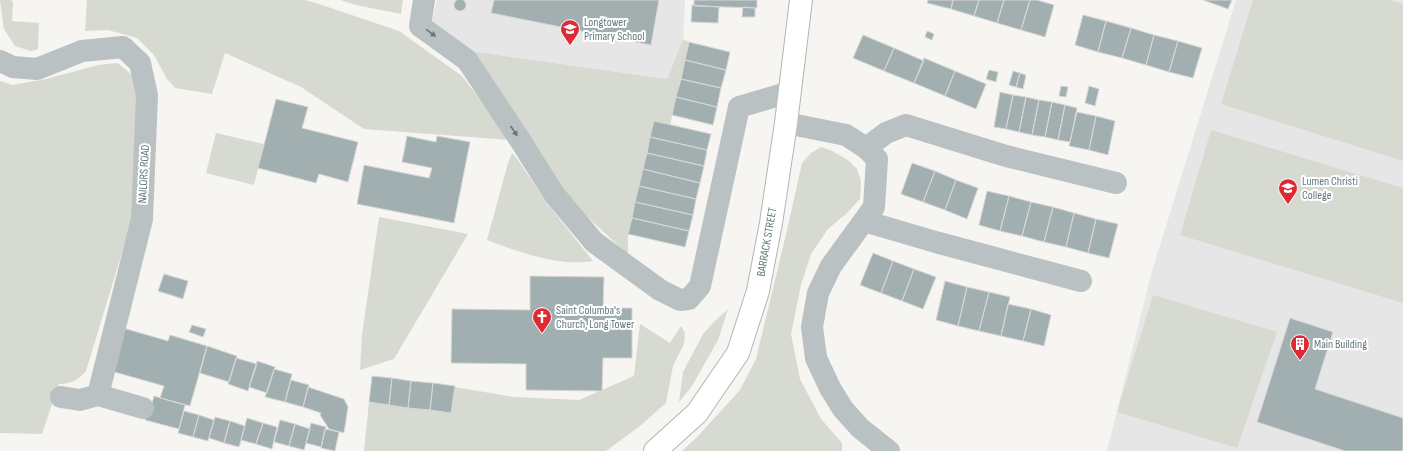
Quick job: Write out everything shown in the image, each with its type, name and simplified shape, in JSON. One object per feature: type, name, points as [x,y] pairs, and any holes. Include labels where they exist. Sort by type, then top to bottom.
[{"type":"main road","name":"BARRACK STREET","points":[[655,451],[697,413],[738,354],[758,291],[771,223],[786,123],[801,0]]},
{"type":"street","points":[[424,0],[420,26],[467,60],[554,194],[594,242],[660,290],[680,300],[689,299],[700,286],[739,107],[790,92]]},
{"type":"street","name":"NAILORS ROAD","points":[[0,61],[13,67],[37,69],[82,51],[123,47],[140,63],[147,95],[142,219],[98,394]]},
{"type":"street","points":[[786,123],[846,135],[866,148],[877,159],[874,207],[831,266],[818,293],[812,327],[816,358],[830,388],[843,409],[860,428],[889,451]]},
{"type":"street","points":[[866,148],[886,133],[906,125],[1006,156],[1116,183]]},
{"type":"street","points":[[864,221],[946,245],[1081,281]]},
{"type":"street","points":[[62,397],[80,400],[98,394],[143,408]]},
{"type":"shaded area","points":[[0,0],[11,0],[13,2],[12,21],[39,23],[38,49],[31,51],[15,46],[4,29]]},
{"type":"shaded area","points":[[87,0],[305,0],[316,3],[399,31],[462,76],[511,140],[364,129],[301,87],[225,53],[212,94],[175,88],[167,79],[154,55],[137,38],[108,30],[85,31]]},
{"type":"shaded area","points":[[340,0],[403,0],[401,14],[356,5]]},
{"type":"shaded area","name":"Longtower Primary School","points":[[437,0],[685,0],[683,39],[667,79],[477,52],[470,55],[432,23]]},
{"type":"shaded area","name":"Lumen Christi College","points":[[1236,0],[1403,0],[1403,451],[1107,451],[1152,271]]},
{"type":"shaded area","points":[[1253,0],[1389,0],[1403,4],[1403,161],[1221,104]]},
{"type":"shaded area","points":[[683,39],[689,42],[670,125],[654,121],[628,234],[628,255],[562,193],[470,56],[477,52],[667,79]]},
{"type":"shaded area","points":[[118,63],[133,76],[137,88],[132,220],[86,371],[74,381],[59,384],[42,434],[0,433],[0,81],[12,85],[46,79],[98,65]]},
{"type":"shaded area","points":[[1211,130],[1403,188],[1403,303],[1180,235]]},
{"type":"shaded area","points":[[216,133],[264,144],[254,185],[206,173]]},
{"type":"shaded area","points":[[821,147],[830,150],[848,160],[857,169],[861,181],[860,199],[847,213],[828,229],[811,254],[801,285],[791,334],[800,379],[821,419],[842,443],[842,451],[682,451],[698,436],[740,390],[756,359],[802,163],[811,153]]},
{"type":"shaded area","points":[[512,153],[546,202],[593,261],[567,262],[553,260],[526,254],[487,240]]},
{"type":"shaded area","points":[[379,217],[468,234],[394,359],[360,370],[362,335]]},
{"type":"shaded area","points":[[1153,295],[1277,332],[1237,448],[1117,412]]},
{"type":"shaded area","points":[[728,309],[718,340],[692,386],[679,402],[683,372],[703,334]]},
{"type":"shaded area","points":[[640,324],[670,343],[681,326],[685,333],[684,344],[673,366],[666,403],[640,426],[606,451],[364,451],[369,402],[451,413],[454,387],[514,397],[579,400],[634,376]]},
{"type":"building","points":[[458,-1],[462,-1],[466,5],[462,11],[458,11],[454,7],[454,3]]},
{"type":"building","points":[[494,0],[659,0],[651,45],[491,13]]},
{"type":"building","points":[[694,0],[757,0],[757,8],[694,6]]},
{"type":"building","points":[[928,0],[953,0],[951,9],[927,3]]},
{"type":"building","points":[[953,0],[979,0],[974,16],[951,9]]},
{"type":"building","points":[[979,0],[1004,0],[997,23],[974,16]]},
{"type":"building","points":[[1004,0],[1030,0],[1021,30],[997,23]]},
{"type":"building","points":[[1030,0],[1037,0],[1054,5],[1045,37],[1021,30]]},
{"type":"building","points":[[1203,0],[1232,0],[1228,9]]},
{"type":"building","points":[[692,5],[719,7],[718,23],[691,22]]},
{"type":"building","points":[[743,7],[755,8],[755,17],[742,17]]},
{"type":"building","points":[[1083,15],[1106,21],[1098,52],[1075,45]]},
{"type":"building","points":[[1106,21],[1131,28],[1122,58],[1098,52]]},
{"type":"building","points":[[1131,28],[1154,35],[1146,65],[1122,58]]},
{"type":"building","points":[[927,31],[934,34],[932,40],[925,37]]},
{"type":"building","points":[[863,35],[894,48],[884,71],[853,58]]},
{"type":"building","points":[[1154,35],[1178,41],[1169,72],[1146,65]]},
{"type":"building","points":[[1178,41],[1202,48],[1193,78],[1169,72]]},
{"type":"building","points":[[689,42],[730,52],[726,70],[685,60]]},
{"type":"building","points":[[894,48],[924,61],[914,83],[884,71]]},
{"type":"building","points":[[924,58],[955,71],[945,96],[914,83]]},
{"type":"building","points":[[685,60],[726,70],[721,88],[681,79]]},
{"type":"building","points":[[989,70],[998,72],[996,82],[986,79]]},
{"type":"building","points":[[955,71],[986,84],[976,109],[945,96]]},
{"type":"building","points":[[1013,71],[1020,73],[1016,87],[1009,85]]},
{"type":"building","points":[[1020,73],[1026,75],[1023,89],[1016,87]]},
{"type":"building","points":[[681,79],[721,88],[717,107],[676,97]]},
{"type":"building","points":[[1061,86],[1068,87],[1066,97],[1059,96]]},
{"type":"building","points":[[1089,86],[1099,89],[1095,106],[1085,103]]},
{"type":"building","points":[[1000,92],[1013,95],[1006,129],[994,127]]},
{"type":"building","points":[[1013,95],[1026,97],[1019,132],[1006,129]]},
{"type":"building","points":[[676,97],[717,107],[713,125],[672,115]]},
{"type":"building","points":[[1026,97],[1039,100],[1032,135],[1019,132]]},
{"type":"building","points":[[276,99],[308,107],[302,128],[358,142],[348,182],[319,174],[316,183],[258,168]]},
{"type":"building","points":[[1039,100],[1052,102],[1045,137],[1032,135]]},
{"type":"building","points":[[1052,102],[1065,105],[1058,140],[1045,137]]},
{"type":"building","points":[[1065,105],[1077,108],[1070,142],[1058,140]]},
{"type":"building","points":[[1077,112],[1096,116],[1089,150],[1069,146]]},
{"type":"building","points":[[1096,116],[1115,121],[1108,155],[1089,150]]},
{"type":"building","points":[[654,121],[711,134],[707,150],[650,137]]},
{"type":"building","points":[[407,136],[436,142],[437,136],[470,142],[454,223],[357,204],[364,165],[429,178],[432,168],[402,162]]},
{"type":"building","points":[[650,137],[707,150],[704,166],[647,153]]},
{"type":"building","points":[[647,153],[704,166],[700,183],[643,169]]},
{"type":"building","points":[[912,163],[935,171],[923,202],[901,194]]},
{"type":"building","points":[[643,169],[700,183],[696,199],[639,186]]},
{"type":"building","points":[[935,171],[956,180],[945,210],[923,202]]},
{"type":"building","points":[[956,180],[978,188],[967,219],[945,210]]},
{"type":"building","points":[[639,186],[696,199],[693,215],[635,202]]},
{"type":"building","points":[[987,191],[1009,196],[1000,231],[979,225]]},
{"type":"building","points":[[1009,196],[1031,202],[1022,236],[1000,231]]},
{"type":"building","points":[[635,202],[693,215],[689,231],[632,218]]},
{"type":"building","points":[[1031,202],[1053,207],[1044,242],[1022,236]]},
{"type":"building","points":[[1053,207],[1074,213],[1066,247],[1044,242]]},
{"type":"building","points":[[1074,213],[1096,219],[1088,253],[1066,247]]},
{"type":"building","points":[[632,218],[689,231],[685,247],[628,234]]},
{"type":"building","points":[[1096,219],[1118,224],[1109,258],[1088,253]]},
{"type":"building","points":[[873,253],[893,261],[881,293],[860,285]]},
{"type":"building","points":[[893,261],[914,269],[902,301],[881,293]]},
{"type":"building","points":[[914,269],[936,277],[923,309],[902,301]]},
{"type":"building","points":[[164,274],[188,281],[183,299],[158,291]]},
{"type":"building","name":"Saint Columba's Church, Long Tower","points":[[530,276],[604,277],[603,308],[632,308],[632,358],[603,358],[602,391],[526,390],[526,364],[451,363],[452,309],[530,310]]},
{"type":"building","points":[[945,281],[967,287],[958,326],[936,320]]},
{"type":"building","points":[[967,287],[989,292],[979,331],[958,326]]},
{"type":"building","points":[[989,292],[1010,297],[1001,336],[979,331]]},
{"type":"building","points":[[1008,304],[1031,309],[1023,341],[1001,336]]},
{"type":"building","points":[[1031,309],[1051,315],[1044,346],[1023,341]]},
{"type":"building","name":"Main Building","points":[[1290,318],[1333,332],[1315,389],[1403,418],[1403,451],[1345,451],[1257,422]]},
{"type":"building","points":[[192,325],[206,329],[203,337],[189,332]]},
{"type":"building","points":[[123,328],[168,341],[170,335],[207,346],[190,406],[160,398],[164,386],[111,371]]},
{"type":"building","points":[[207,346],[237,356],[229,382],[200,373]]},
{"type":"building","points":[[236,358],[257,364],[248,391],[228,384]]},
{"type":"building","points":[[257,361],[275,367],[267,393],[249,387]]},
{"type":"building","points":[[274,369],[292,374],[285,402],[265,397]]},
{"type":"building","points":[[372,376],[392,378],[389,405],[369,402]]},
{"type":"building","points":[[392,378],[411,381],[408,408],[389,405]]},
{"type":"building","points":[[291,380],[309,385],[303,407],[285,402]]},
{"type":"building","points":[[411,381],[433,383],[430,410],[408,408]]},
{"type":"building","points":[[433,383],[455,386],[451,413],[430,410]]},
{"type":"building","points":[[308,387],[344,399],[348,407],[344,433],[329,429],[320,415],[321,413],[303,407]]},
{"type":"building","points":[[154,396],[185,405],[179,429],[145,420],[150,402],[152,403]]},
{"type":"building","points":[[184,411],[199,415],[193,437],[178,433]]},
{"type":"building","points":[[199,415],[214,420],[208,441],[193,437]]},
{"type":"building","points":[[215,417],[230,421],[224,443],[209,438]]},
{"type":"building","points":[[247,418],[263,423],[256,444],[241,440]]},
{"type":"building","points":[[280,420],[295,424],[289,446],[274,442]]},
{"type":"building","points":[[230,421],[245,426],[239,447],[224,443]]},
{"type":"building","points":[[263,423],[277,427],[272,449],[256,444]]},
{"type":"building","points":[[311,423],[326,427],[321,447],[306,443]]},
{"type":"building","points":[[295,424],[310,429],[304,450],[289,446]]},
{"type":"building","points":[[325,429],[339,432],[335,451],[321,448]]},
{"type":"place","name":"Longtower Primary School","points":[[570,46]]},
{"type":"place","name":"Lumen Christi College","points":[[1288,205]]},
{"type":"place","name":"Saint Columba's Church, Long Tower","points":[[542,334]]},
{"type":"place","name":"Main Building","points":[[1300,361]]}]
